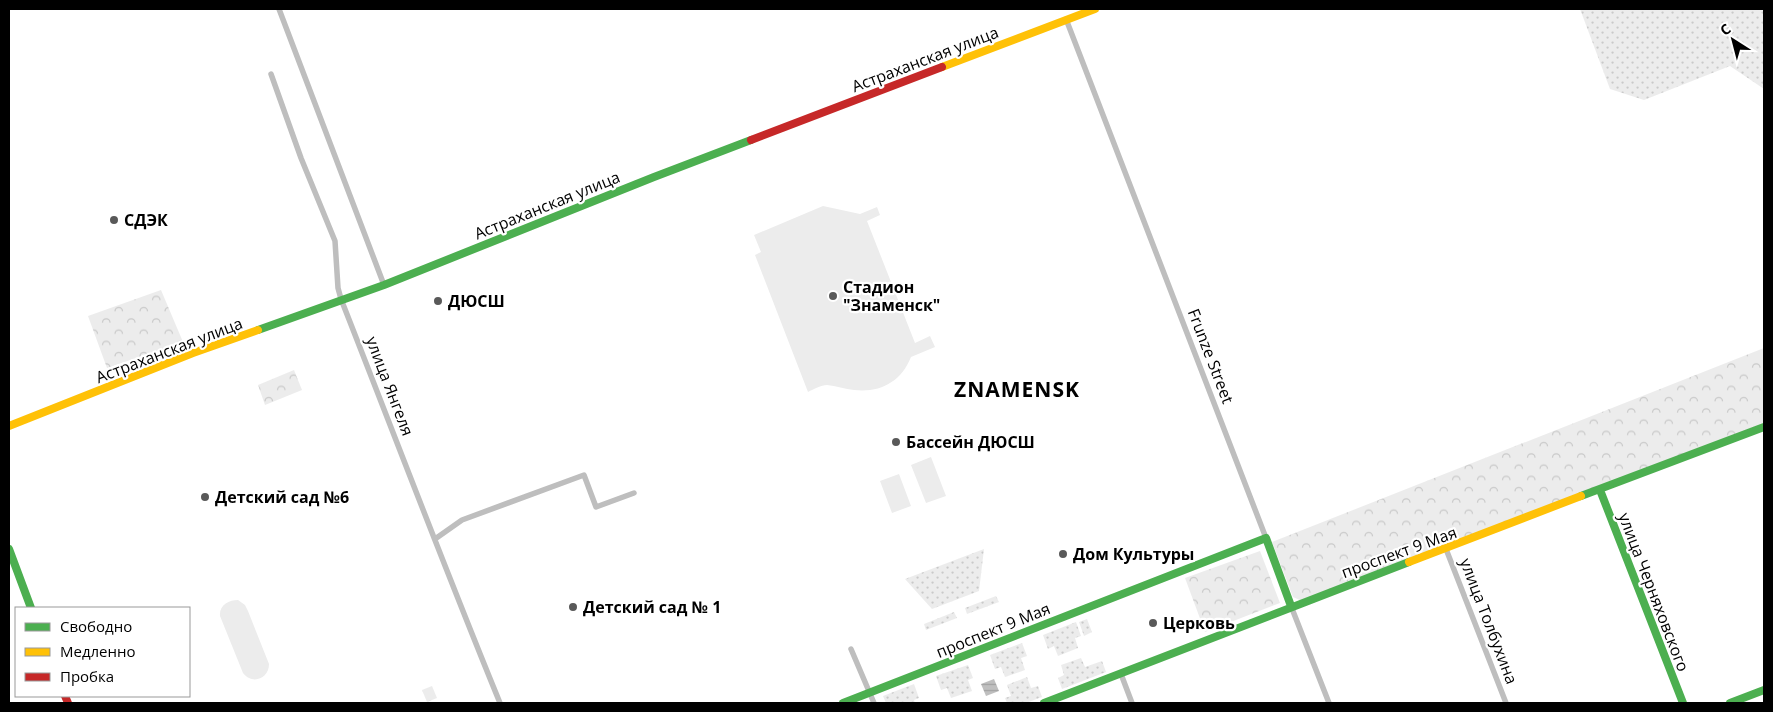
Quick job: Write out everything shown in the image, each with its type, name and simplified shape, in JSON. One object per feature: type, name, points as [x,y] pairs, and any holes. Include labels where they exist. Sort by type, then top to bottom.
[{"type":"street","points":[[279,9],[384,285]]},
{"type":"street","name":"Астраханская улица","points":[[9,426],[108,388],[193,352],[228,342],[341,299],[384,285],[654,178],[1096,9]]},
{"type":"street","name":"Frunze Street","points":[[1066,19],[1329,703]]},
{"type":"street","name":"улица Янгеля","points":[[271,74],[301,158],[335,241],[338,288],[341,299],[448,576],[500,703]]},
{"type":"street","name":"проспект 9 Мая","points":[[1044,703],[1291,606],[1446,549],[1764,427]]},
{"type":"street","points":[[435,539],[462,520],[584,475],[596,506],[634,493]]},
{"type":"street","name":"улица Черняховского","points":[[1600,490],[1683,703]]},
{"type":"street","name":"проспект 9 Мая","points":[[843,703],[1266,538]]},
{"type":"street","points":[[9,549],[31,607]]},
{"type":"street","name":"улица Толбухина","points":[[1446,549],[1506,703]]},
{"type":"street","points":[[851,649],[874,703]]},
{"type":"street","points":[[1121,674],[1132,703]]},
{"type":"street","points":[[1730,703],[1764,690]]},
{"type":"green space","points":[[1580,9],[1764,9],[1764,89],[1730,66],[1644,100],[1610,89]]},
{"type":"green space","name":"Стадион \"Знаменск\"","points":[[823,206],[860,214],[877,207],[880,215],[867,221],[915,343],[930,336],[935,347],[911,357],[902,373],[895,379],[872,390],[851,390],[827,385],[808,392],[755,255],[761,252],[754,235]]},
{"type":"green space","points":[[161,290],[183,342],[107,368],[88,316]]},
{"type":"green space","points":[[1764,348],[1764,424],[1302,601],[1293,597],[1272,542]]},
{"type":"green space","points":[[294,370],[302,390],[265,405],[258,385]]},
{"type":"green space","points":[[931,457],[946,496],[926,503],[911,465]]},
{"type":"green space","points":[[899,474],[911,506],[892,513],[880,481]]},
{"type":"green space","points":[[984,549],[979,591],[932,609],[905,579]]},
{"type":"green space","points":[[1260,551],[1280,603],[1205,632],[1185,578]]},
{"type":"green space","points":[[996,596],[999,602],[967,614],[965,608]]},
{"type":"green space","points":[[238,600],[245,605],[248,611],[269,664],[266,673],[259,679],[251,679],[243,673],[220,616],[221,609],[225,604]]},
{"type":"green space","points":[[954,612],[957,618],[926,630],[924,624]]},
{"type":"green space","points":[[1087,619],[1092,632],[1084,636],[1079,622]]},
{"type":"green space","points":[[1076,622],[1081,636],[1075,638],[1078,648],[1058,656],[1054,646],[1048,649],[1043,635]]},
{"type":"green space","points":[[1022,643],[1027,656],[1021,658],[1025,670],[1005,677],[1001,667],[995,669],[990,655]]},
{"type":"green space","points":[[1081,658],[1085,667],[1102,661],[1106,672],[1062,689],[1058,678],[1064,675],[1061,665]]},
{"type":"green space","points":[[968,665],[973,678],[968,680],[972,691],[951,698],[947,688],[941,690],[936,676]]},
{"type":"green space","points":[[1027,677],[1031,688],[1038,686],[1042,697],[1026,703],[1007,703],[1005,698],[1011,696],[1007,685]]},
{"type":"green space","points":[[914,684],[919,698],[914,700],[915,703],[886,703],[883,696]]},
{"type":"green space","points":[[432,686],[437,698],[427,702],[422,690]]},
{"type":"shaded area","points":[[994,679],[999,691],[986,696],[981,684]]},
{"type":"traffic: fast","points":[[258,330],[384,285],[751,140]]},
{"type":"traffic: fast","points":[[1581,496],[1764,427]]},
{"type":"traffic: fast","points":[[1600,490],[1683,703]]},
{"type":"traffic: fast","points":[[843,703],[1266,538],[1291,606]]},
{"type":"traffic: fast","points":[[9,549],[31,607]]},
{"type":"traffic: fast","points":[[1044,703],[1409,562]]},
{"type":"traffic: fast","points":[[1730,703],[1764,690]]},
{"type":"traffic: slow","points":[[942,67],[1095,9]]},
{"type":"traffic: slow","points":[[9,426],[193,353],[258,330]]},
{"type":"traffic: slow","points":[[1409,562],[1581,496]]},
{"type":"traffic: jam","points":[[751,140],[942,67]]},
{"type":"traffic: jam","points":[[65,697],[68,703]]},
{"type":"place","name":"СДЭК","points":[[114,220]]},
{"type":"place","name":"Стадион \"Знаменск\"","points":[[833,296]]},
{"type":"place","name":"ДЮСШ","points":[[438,301]]},
{"type":"place","name":"Бассейн ДЮСШ","points":[[896,442]]},
{"type":"place","name":"Детский сад №6","points":[[205,497]]},
{"type":"place","name":"Дом Культуры","points":[[1063,554]]},
{"type":"place","name":"Детский сад № 1","points":[[573,607]]},
{"type":"place","name":"Церковь","points":[[1153,623]]},
{"type":"district","name":"ZNAMENSK","points":[[1017,389]]}]
